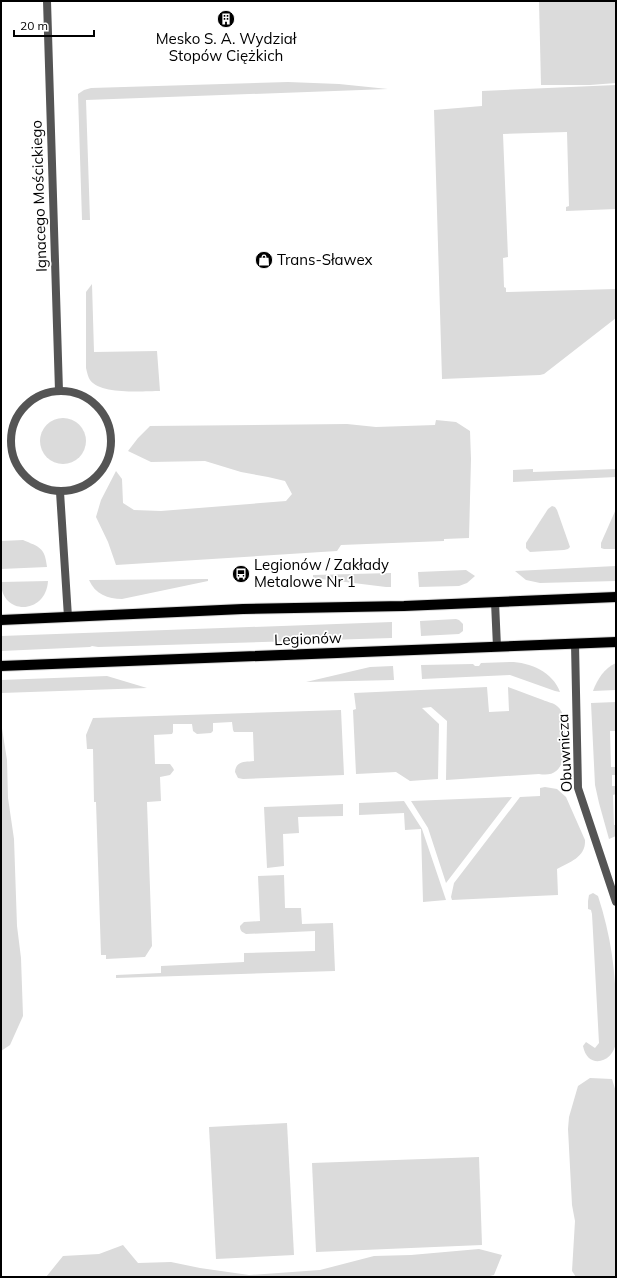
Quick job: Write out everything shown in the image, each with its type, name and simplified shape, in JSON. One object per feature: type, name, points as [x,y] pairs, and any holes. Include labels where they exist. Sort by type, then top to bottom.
[{"type":"main road","name":"Legionów","points":[[1,620],[616,597]]},
{"type":"main road","name":"Legionów","points":[[1,666],[616,642]]},
{"type":"street","name":"Ignacego Mościckiego","points":[[47,1],[59,391]]},
{"type":"street","points":[[59,391],[72,392],[84,396],[95,404],[103,414],[110,428],[112,444],[107,462],[96,478],[79,488],[60,492],[46,490],[32,483],[21,472],[14,460],[10,445],[12,430],[17,416],[26,405],[42,395],[59,391]]},
{"type":"street","points":[[60,492],[68,617]]},
{"type":"street","points":[[495,602],[497,647]]},
{"type":"street","name":"Obuwnicza","points":[[575,644],[578,788],[616,902]]},
{"type":"shaded area","points":[[539,1],[616,1],[616,83],[590,85],[541,85]]},
{"type":"shaded area","points":[[288,82],[339,84],[388,89],[86,100],[90,220],[82,220],[78,94],[91,88]]},
{"type":"shaded area","points":[[616,85],[616,209],[566,211],[566,207],[569,206],[567,132],[503,134],[508,257],[503,258],[504,287],[506,288],[506,292],[616,289],[616,318],[544,374],[442,379],[434,110],[482,106],[482,91]]},
{"type":"shaded area","points":[[92,284],[94,352],[157,351],[160,391],[112,390],[95,385],[90,380],[86,368],[86,292]]},
{"type":"shaded area","points":[[58,418],[68,418],[76,422],[82,428],[86,436],[86,446],[82,454],[76,460],[68,464],[58,464],[50,460],[44,454],[40,446],[40,436],[44,428],[50,422]]},
{"type":"shaded area","points":[[436,420],[456,422],[470,431],[471,459],[469,538],[444,539],[444,541],[341,545],[337,551],[116,565],[108,542],[96,517],[101,500],[116,471],[122,479],[123,503],[134,510],[161,511],[286,501],[292,494],[285,481],[241,472],[205,461],[151,462],[128,451],[150,426],[347,424],[376,427],[435,425]]},
{"type":"shaded area","points":[[533,469],[533,472],[616,469],[616,477],[513,482],[513,470]]},
{"type":"shaded area","points":[[552,506],[557,510],[570,547],[564,550],[530,552],[526,548],[526,543],[548,509]]},
{"type":"shaded area","points":[[616,509],[616,549],[601,548],[601,543]]},
{"type":"shaded area","points":[[23,540],[37,546],[43,552],[47,567],[1,569],[1,541]]},
{"type":"shaded area","points":[[616,566],[616,581],[540,583],[526,580],[515,571]]},
{"type":"shaded area","points":[[466,570],[475,576],[467,583],[459,586],[419,587],[418,572]]},
{"type":"shaded area","points":[[391,573],[391,587],[313,578],[313,575]]},
{"type":"shaded area","points":[[208,579],[208,581],[122,599],[102,595],[95,589],[89,580]]},
{"type":"shaded area","points":[[48,581],[45,592],[40,600],[32,605],[24,607],[15,606],[8,601],[3,593],[1,582]]},
{"type":"shaded area","points":[[456,619],[463,624],[463,631],[459,634],[421,636],[420,621]]},
{"type":"shaded area","points":[[392,622],[392,638],[92,646],[1,651],[1,636]]},
{"type":"shaded area","points":[[518,662],[533,666],[540,670],[552,679],[560,692],[510,675],[422,679],[421,665],[473,664],[475,666],[479,666],[481,663]]},
{"type":"shaded area","points":[[616,663],[616,690],[593,691],[602,675],[608,668]]},
{"type":"shaded area","points":[[393,666],[394,680],[306,682],[370,667]]},
{"type":"shaded area","points":[[107,676],[147,688],[1,693],[1,680]]},
{"type":"shaded area","points":[[487,687],[489,712],[509,711],[508,687],[552,703],[560,709],[564,722],[565,747],[562,762],[559,768],[548,774],[446,780],[447,721],[431,707],[422,708],[439,724],[438,779],[410,781],[396,772],[356,774],[353,710],[356,709],[354,693]]},
{"type":"shaded area","points":[[616,702],[616,731],[610,731],[611,767],[615,767],[616,775],[612,775],[612,786],[616,786],[616,794],[613,795],[616,836],[609,839],[595,785],[591,703]]},
{"type":"shaded area","points":[[341,710],[344,775],[238,778],[235,772],[237,766],[241,763],[254,761],[253,732],[234,732],[232,722],[213,723],[213,731],[211,733],[197,734],[193,731],[192,724],[173,724],[172,734],[154,735],[155,764],[170,764],[174,770],[170,775],[160,777],[161,801],[147,802],[152,946],[145,957],[106,959],[106,955],[101,955],[93,749],[87,749],[86,735],[93,718]]},
{"type":"shaded area","points":[[1,722],[7,760],[8,798],[14,839],[17,926],[21,958],[23,1016],[10,1045],[1,1051]]},
{"type":"shaded area","points":[[545,787],[557,789],[566,797],[585,840],[585,846],[580,855],[557,869],[558,895],[452,900],[451,897],[454,883],[520,797],[540,796],[540,788]]},
{"type":"shaded area","points":[[512,797],[446,883],[428,828],[411,801]]},
{"type":"shaded area","points":[[404,801],[422,829],[446,900],[423,902],[421,829],[405,830],[404,813],[359,815],[359,803]]},
{"type":"shaded area","points":[[343,804],[343,816],[298,817],[299,833],[283,834],[284,866],[267,868],[264,807]]},
{"type":"shaded area","points":[[284,875],[285,908],[301,908],[302,924],[333,923],[335,971],[116,978],[116,975],[161,973],[161,966],[244,962],[244,953],[315,951],[315,931],[246,934],[240,929],[240,926],[244,922],[260,921],[258,876]]},
{"type":"shaded area","points":[[593,893],[598,896],[603,911],[612,954],[616,999],[616,1042],[611,1055],[601,1061],[590,1059],[583,1046],[586,1042],[595,1048],[599,1043],[592,914],[591,910],[588,909],[589,895]]},
{"type":"shaded area","points":[[590,1078],[612,1079],[616,1092],[616,1277],[576,1277],[572,1271],[575,1221],[572,1205],[568,1129],[569,1117],[578,1086]]},
{"type":"shaded area","points":[[287,1123],[294,1255],[216,1259],[209,1127]]},
{"type":"shaded area","points":[[479,1157],[482,1245],[316,1252],[312,1163]]},
{"type":"shaded area","points":[[123,1245],[138,1263],[171,1262],[249,1275],[320,1270],[374,1256],[411,1255],[479,1249],[502,1255],[494,1275],[486,1277],[46,1277],[63,1256],[99,1254]]},
{"type":"place","name":"Mesko S. A. Wydział Stopów Ciężkich","points":[[226,19]]},
{"type":"place","name":"Trans-Sławex","points":[[264,260]]},
{"type":"place","name":"Legionów / Zakłady Metalowe Nr 1","points":[[241,574]]}]
